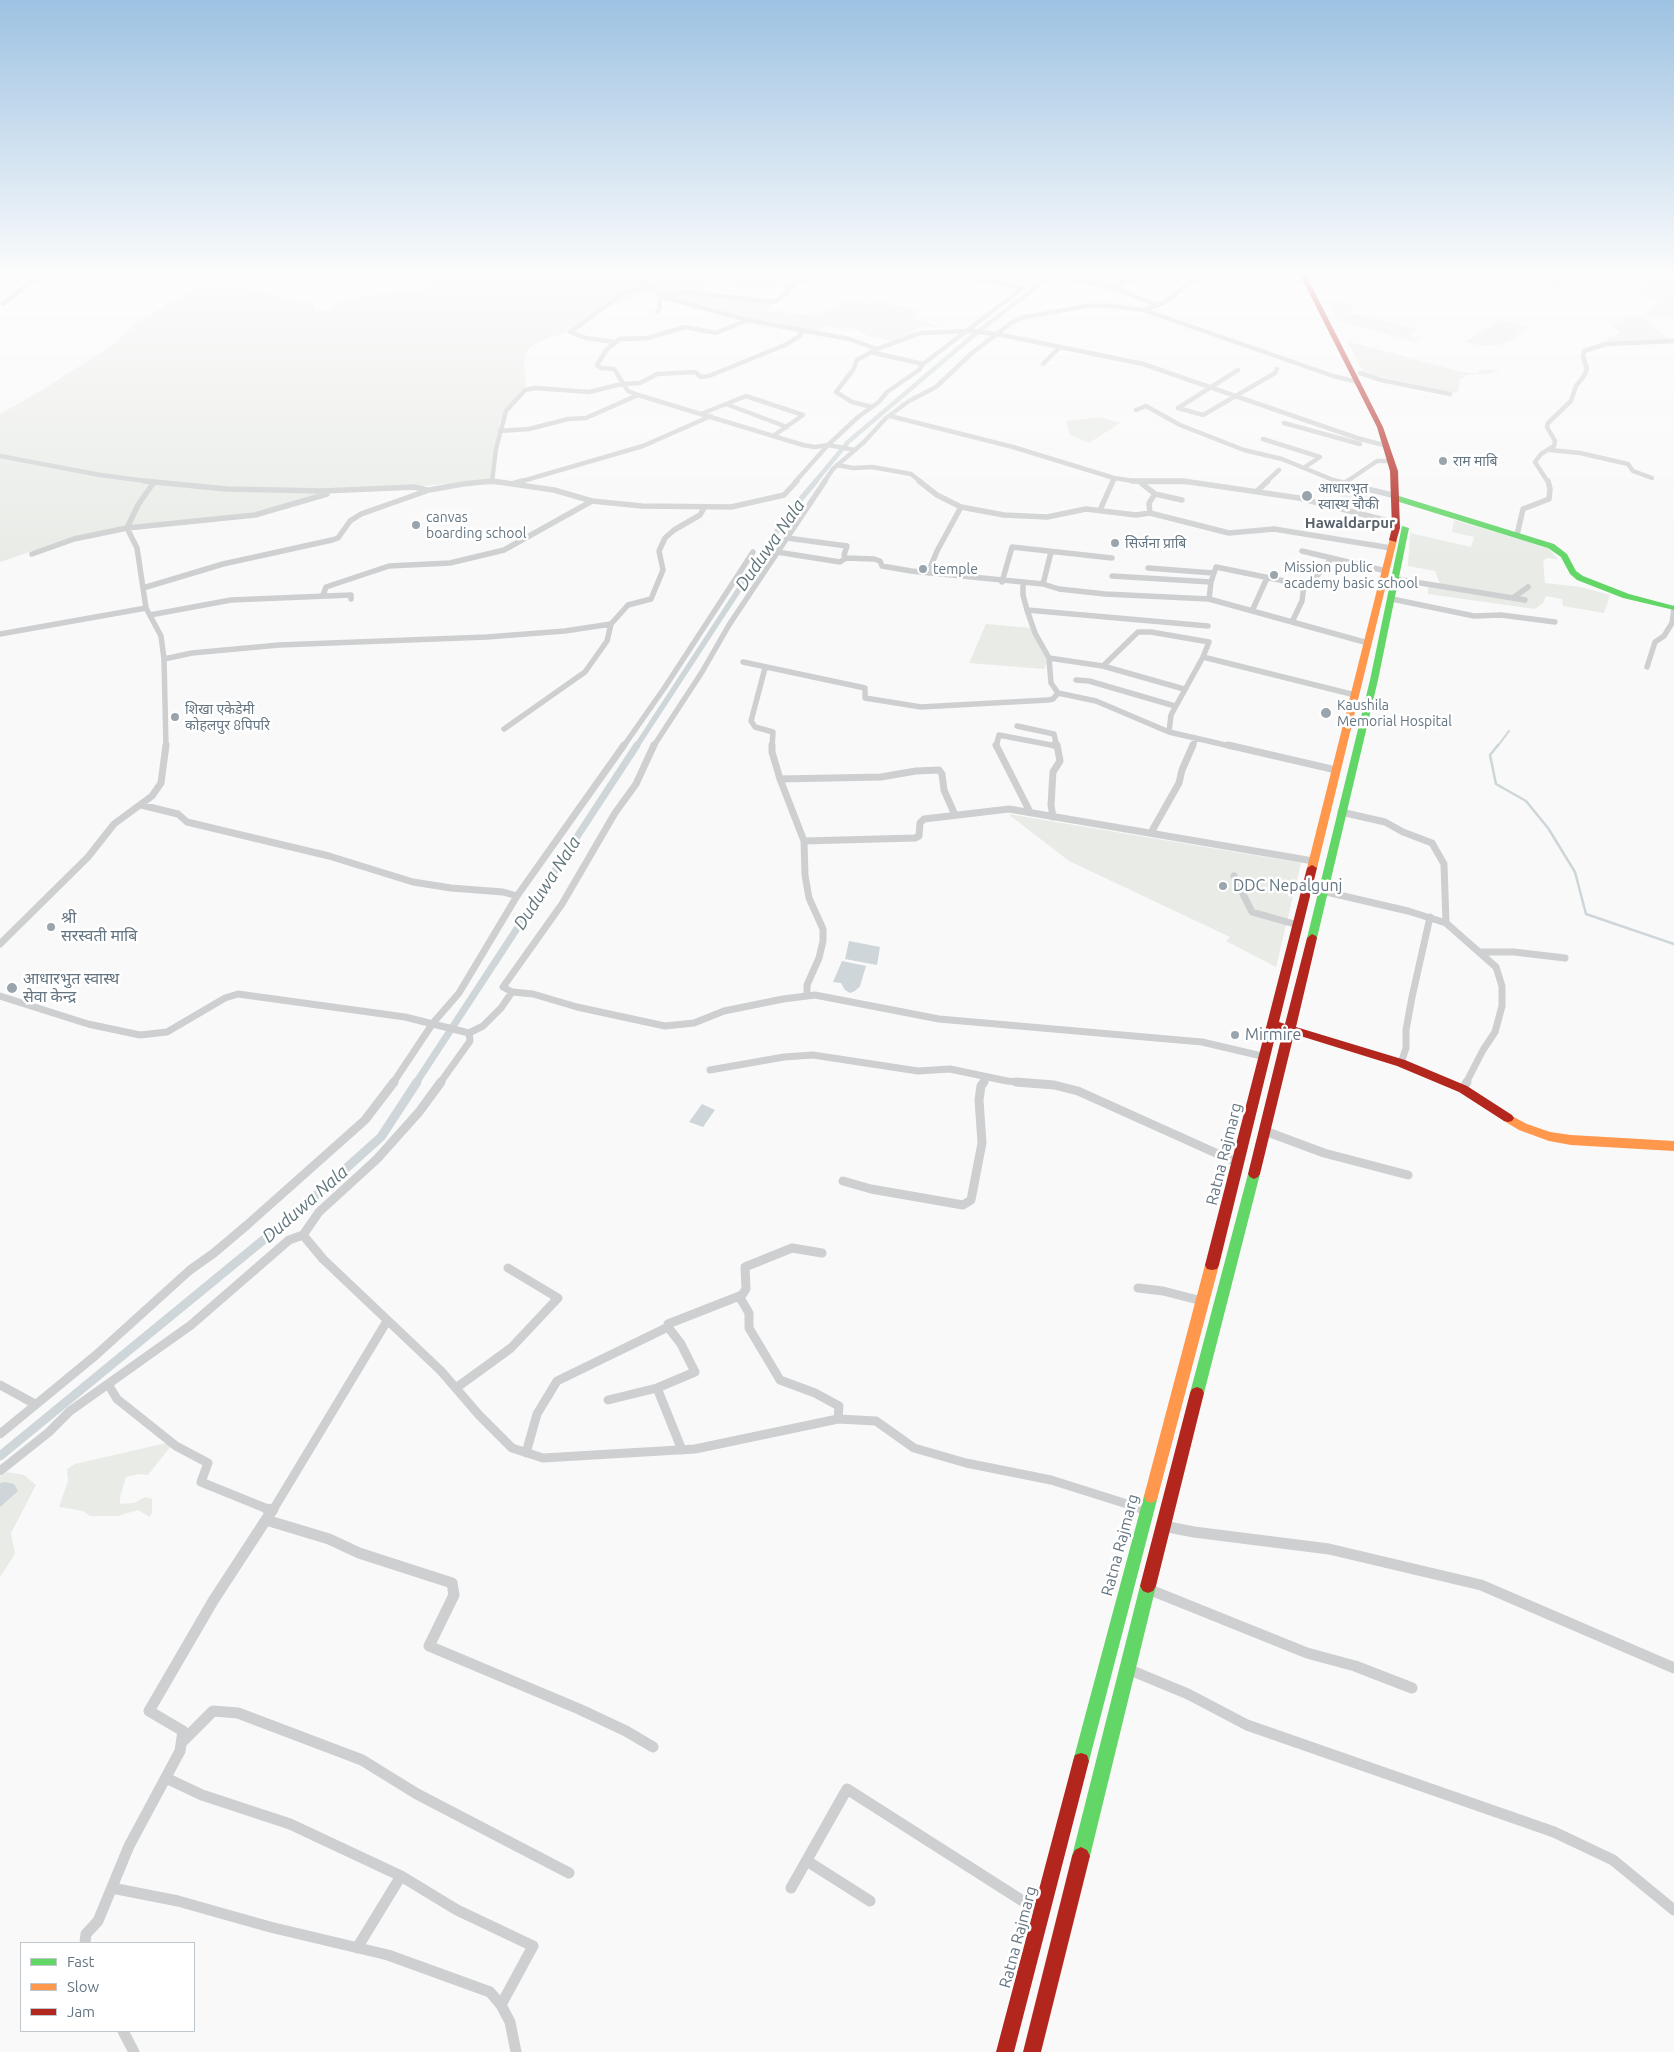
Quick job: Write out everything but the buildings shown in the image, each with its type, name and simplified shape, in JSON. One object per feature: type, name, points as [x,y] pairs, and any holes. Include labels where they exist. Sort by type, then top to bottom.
[{"type":"main road","name":"Ratna Rajmarg","points":[[1005,2052],[1238,1163],[1391,548],[1399,499],[1404,483],[1397,449],[1389,429],[1354,369]]},
{"type":"main road","name":"Ratna Rajmarg","points":[[1032,2052],[1265,1130],[1280,1061],[1290,1030],[1374,680],[1396,579],[1405,527],[1389,453],[1355,369]]},
{"type":"main road","points":[[1399,499],[1551,546],[1564,556],[1573,572],[1580,578],[1626,596],[1674,608]]},
{"type":"main road","points":[[1273,1024],[1401,1063],[1463,1090],[1523,1127],[1549,1136],[1571,1140],[1674,1146]]},
{"type":"street","points":[[611,369],[614,369],[628,391],[638,395],[815,447],[828,445],[855,450]]},
{"type":"street","points":[[492,481],[500,431],[506,411],[528,388],[588,392],[622,384],[640,383],[657,374],[695,372],[701,377],[718,374],[728,369]]},
{"type":"street","points":[[853,369],[836,392],[852,402],[872,408]]},
{"type":"street","points":[[143,588],[223,564],[332,540],[338,538],[350,521],[361,514],[429,490],[463,484],[492,481],[554,490],[592,501],[642,506],[731,507],[784,495],[828,445],[858,417],[872,408],[887,392],[920,369]]},
{"type":"street","points":[[955,369],[936,387],[909,402],[890,416],[837,465],[740,607],[702,672],[650,752],[636,784],[615,814],[562,904],[503,987],[512,992],[533,994],[586,1009],[666,1026],[694,1023],[724,1011],[815,995],[952,1021],[1013,1024],[1202,1042],[1280,1061]]},
{"type":"street","points":[[1156,369],[1357,438],[1389,453]]},
{"type":"street","points":[[1173,409],[1203,415],[1275,373],[1277,369]]},
{"type":"street","points":[[1311,369],[1332,376],[1381,380],[1450,394]]},
{"type":"street","points":[[1517,536],[1523,509],[1549,499],[1550,489],[1547,478],[1535,462],[1541,454],[1554,446],[1555,440],[1547,427],[1548,423],[1571,401],[1576,386],[1587,369]]},
{"type":"street","points":[[1161,415],[1211,388],[1238,370]]},
{"type":"street","points":[[500,431],[530,429],[568,419],[586,418],[638,395]]},
{"type":"street","points":[[701,414],[746,396],[803,415],[773,436]]},
{"type":"street","points":[[726,404],[787,427]]},
{"type":"street","points":[[1136,410],[1146,406],[1180,425],[1244,450],[1282,459],[1343,484],[1399,499]]},
{"type":"street","points":[[513,484],[644,446],[711,416]]},
{"type":"street","points":[[890,416],[1013,447],[1114,478],[1140,482],[1183,481],[1257,491],[1299,498],[1396,523]]},
{"type":"street","points":[[1284,423],[1389,453]]},
{"type":"street","points":[[1263,439],[1320,457],[1305,468]]},
{"type":"street","points":[[1550,450],[1580,453],[1628,464],[1633,471],[1652,478]]},
{"type":"street","points":[[1343,484],[1389,453]]},
{"type":"street","points":[[0,456],[100,475],[227,489],[336,491],[414,487],[429,490]]},
{"type":"street","points":[[837,465],[853,468],[872,467],[911,474],[937,496],[961,507],[1004,515],[1047,517],[1074,510],[1100,510],[1136,515],[1150,512],[1230,533],[1274,529],[1391,548]]},
{"type":"street","points":[[1257,491],[1279,470]]},
{"type":"street","points":[[1100,510],[1114,478]]},
{"type":"street","points":[[127,528],[135,510],[154,482]]},
{"type":"street","points":[[1140,482],[1155,494],[1182,500]]},
{"type":"street","points":[[32,554],[74,539],[127,528],[255,515],[336,491]]},
{"type":"street","points":[[1150,512],[1149,503],[1155,494]]},
{"type":"street","points":[[323,595],[326,587],[389,566],[450,563],[504,550],[592,501]]},
{"type":"street","points":[[928,573],[937,551],[961,507]]},
{"type":"street","points":[[504,729],[585,672],[607,641],[611,624],[628,605],[650,599],[663,570],[659,551],[662,543],[674,530],[700,516],[704,508]]},
{"type":"street","points":[[0,944],[88,857],[114,824],[152,796],[162,783],[166,745],[164,659],[161,636],[146,608],[137,548],[127,528]]},
{"type":"street","points":[[787,538],[847,546],[844,556],[846,558]]},
{"type":"street","points":[[1002,582],[1012,547],[1112,558]]},
{"type":"street","points":[[0,1434],[96,1355],[190,1270],[247,1226],[365,1120],[458,993],[517,896],[665,687],[753,552]]},
{"type":"street","points":[[777,552],[840,562],[846,558],[874,559],[880,561],[882,566],[1002,582],[1043,584],[1058,589],[1106,594],[1209,599],[1368,643]]},
{"type":"street","points":[[1043,584],[1051,552]]},
{"type":"street","points":[[1302,552],[1386,570]]},
{"type":"street","points":[[1209,599],[1210,582],[1216,568],[1304,585],[1316,577],[1332,558]]},
{"type":"street","points":[[1148,568],[1213,573]]},
{"type":"street","points":[[1112,576],[1210,582]]},
{"type":"street","points":[[1252,611],[1267,578]]},
{"type":"street","points":[[1396,579],[1525,600]]},
{"type":"street","points":[[1023,584],[1023,595],[1027,610],[1035,633],[1049,658],[1051,683],[1058,693],[1096,701],[1169,732],[1336,770]]},
{"type":"street","points":[[1292,622],[1302,601],[1304,585]]},
{"type":"street","points":[[1513,598],[1528,587]]},
{"type":"street","points":[[150,615],[231,600],[351,594],[351,599]]},
{"type":"street","points":[[1392,599],[1474,616],[1501,615],[1555,622]]},
{"type":"street","points":[[0,634],[146,608]]},
{"type":"street","points":[[1648,667],[1655,642],[1664,636],[1672,623],[1674,608]]},
{"type":"street","points":[[1027,610],[1208,626]]},
{"type":"street","points":[[164,659],[192,653],[279,645],[487,637],[571,630],[611,624]]},
{"type":"street","points":[[1103,666],[1138,632],[1151,632],[1209,642],[1203,657],[1175,706],[1171,715],[1169,732]]},
{"type":"street","points":[[1203,657],[1355,695]]},
{"type":"street","points":[[1049,658],[1103,666],[1184,689]]},
{"type":"street","points":[[743,662],[865,688],[865,698],[921,708],[1048,700],[1053,699],[1058,693]]},
{"type":"street","points":[[765,668],[751,721],[755,727],[773,732],[772,752],[780,779],[804,841],[805,875],[809,898],[823,929],[819,958],[807,985],[807,996]]},
{"type":"street","points":[[1076,680],[1089,681],[1175,706]]},
{"type":"street","points":[[1017,726],[1054,734],[1060,761],[1053,772],[1051,805],[1053,817]]},
{"type":"street","points":[[1030,812],[996,746],[999,735],[1056,746]]},
{"type":"street","points":[[1155,834],[1153,829],[1179,783],[1182,770],[1196,738]]},
{"type":"street","points":[[780,779],[881,777],[916,771],[939,770],[942,774],[944,790],[956,815]]},
{"type":"street","points":[[141,805],[161,812],[178,814],[188,822],[329,856],[413,882],[451,888],[503,892],[517,896]]},
{"type":"street","points":[[804,841],[915,838],[919,836],[920,823],[924,819],[1009,809],[1313,861]]},
{"type":"street","points":[[1341,812],[1385,822],[1408,835],[1432,843],[1444,864],[1446,923]]},
{"type":"street","points":[[1234,876],[1252,912],[1298,925]]},
{"type":"street","points":[[1322,891],[1430,917],[1446,923],[1496,967],[1502,986],[1502,1006],[1495,1032],[1483,1050],[1463,1090]]},
{"type":"street","points":[[1401,1063],[1406,1048],[1406,1030],[1412,997],[1430,917]]},
{"type":"street","points":[[1480,952],[1514,952],[1565,958]]},
{"type":"street","points":[[0,996],[88,1024],[140,1035],[167,1032],[225,998],[238,994],[405,1017],[469,1033],[483,1026],[501,1008],[512,992]]},
{"type":"street","points":[[0,1471],[49,1432],[70,1412],[191,1326],[289,1240],[303,1235],[319,1212],[377,1160],[419,1112],[470,1042],[469,1033]]},
{"type":"street","points":[[710,1070],[784,1057],[814,1055],[918,1071],[950,1069],[1007,1081],[1054,1085],[1078,1092],[1238,1163]]},
{"type":"street","points":[[842,1181],[871,1189],[963,1205],[971,1200],[982,1143],[980,1086],[987,1077]]},
{"type":"street","points":[[1265,1130],[1324,1153],[1408,1175]]},
{"type":"street","points":[[303,1235],[322,1258],[441,1371],[512,1448],[526,1453],[543,1458],[695,1449],[838,1419],[876,1421],[914,1448],[966,1463],[1051,1480],[1146,1510]]},
{"type":"street","points":[[526,1453],[537,1414],[557,1381],[668,1327],[668,1324],[739,1296],[746,1289],[745,1268],[792,1248],[822,1253]]},
{"type":"street","points":[[456,1388],[511,1348],[558,1298],[508,1268]]},
{"type":"street","points":[[1138,1288],[1202,1301]]},
{"type":"street","points":[[739,1296],[749,1313],[749,1328],[780,1380],[815,1393],[839,1406],[838,1419]]},
{"type":"street","points":[[85,1942],[86,1934],[98,1921],[129,1846],[180,1751],[184,1731],[149,1711],[213,1601],[269,1516],[387,1321]]},
{"type":"street","points":[[608,1400],[657,1388],[695,1372],[681,1344],[668,1327]]},
{"type":"street","points":[[108,1384],[117,1399],[176,1446],[208,1463],[201,1482],[269,1516],[329,1538],[358,1553],[452,1583],[454,1595],[430,1646],[579,1709],[626,1731],[653,1747]]},
{"type":"street","points":[[0,1385],[35,1404]]},
{"type":"street","points":[[657,1388],[682,1450]]},
{"type":"street","points":[[1164,1526],[1194,1532],[1328,1549],[1398,1564],[1481,1586],[1674,1668]]},
{"type":"street","points":[[1148,1589],[1307,1653],[1355,1666],[1412,1688]]},
{"type":"street","points":[[1128,1669],[1188,1694],[1247,1725],[1554,1832],[1613,1860],[1674,1910]]},
{"type":"street","points":[[182,1742],[213,1711],[238,1713],[362,1760],[417,1794],[569,1874]]},
{"type":"street","points":[[166,1778],[202,1795],[290,1824],[401,1876],[457,1910],[533,1946],[501,2005]]},
{"type":"street","points":[[791,1888],[847,1789],[1042,1913]]},
{"type":"street","points":[[807,1861],[870,1901]]},
{"type":"street","points":[[357,1948],[401,1876]]},
{"type":"street","points":[[112,1888],[178,1901],[270,1927],[388,1955],[490,1992],[501,2005],[510,2022],[516,2052]]},
{"type":"street","points":[[124,2032],[134,2052]]},
{"type":"shaded area","points":[[75,369],[525,369],[526,385],[505,410],[500,422],[493,457],[492,476],[489,479],[425,486],[331,492],[252,515],[160,523],[56,543],[0,562],[0,414]]},
{"type":"shaded area","points":[[1362,369],[1451,369],[1477,373],[1482,369],[1500,370],[1489,374],[1467,375],[1460,380],[1458,393],[1364,373]]},
{"type":"shaded area","points":[[1101,417],[1120,423],[1089,443],[1070,435],[1066,421]]},
{"type":"shaded area","points":[[1347,488],[1364,491],[1362,495],[1370,497],[1369,504],[1338,496]]},
{"type":"shaded area","points":[[1454,520],[1547,547],[1558,559],[1547,558],[1543,561],[1545,583],[1580,587],[1610,595],[1604,613],[1563,606],[1562,599],[1546,596],[1543,603],[1535,609],[1428,594],[1428,587],[1527,602],[1529,599],[1440,584],[1435,571],[1408,566],[1410,533],[1471,547],[1474,537],[1452,532]]},
{"type":"shaded area","points":[[986,624],[1030,628],[1048,661],[1044,669],[969,663]]},
{"type":"shaded area","points":[[1008,814],[1301,863],[1276,967],[1226,941],[1230,937],[1069,861]]},
{"type":"shaded area","points":[[849,941],[880,947],[877,965],[845,959]]},
{"type":"shaded area","points":[[842,961],[866,966],[860,986],[850,993],[845,990],[841,983],[833,982]]},
{"type":"shaded area","points":[[702,1104],[715,1110],[703,1127],[689,1122]]},
{"type":"shaded area","points":[[175,1441],[148,1475],[138,1474],[126,1477],[120,1497],[120,1504],[134,1503],[145,1497],[152,1499],[150,1517],[138,1510],[117,1516],[90,1516],[83,1511],[59,1507],[68,1481],[67,1469],[75,1464]]},
{"type":"shaded area","points":[[7,1472],[24,1475],[36,1485],[11,1533],[15,1554],[0,1577],[0,1477]]},
{"type":"shaded area","points":[[0,1483],[14,1484],[18,1491],[0,1507]]},
{"type":"waterway","name":"Duduwa Nala","points":[[815,482],[848,442],[934,369]]},
{"type":"waterway","name":"Duduwa Nala","points":[[636,747],[789,513],[816,481]]},
{"type":"waterway","points":[[1497,747],[1509,731]]},
{"type":"waterway","name":"Duduwa Nala","points":[[416,1083],[637,745]]},
{"type":"waterway","points":[[1498,745],[1490,755],[1496,784],[1526,801],[1548,828],[1575,872],[1586,914],[1674,944]]},
{"type":"waterway","name":"Duduwa Nala","points":[[0,1456],[295,1214],[381,1137],[417,1082]]},
{"type":"traffic: fast","points":[[1396,498],[1551,546],[1564,556],[1573,572],[1580,578],[1626,596],[1674,608]]},
{"type":"traffic: fast","points":[[1312,938],[1374,680],[1405,528]]},
{"type":"traffic: fast","points":[[1197,1393],[1254,1174]]},
{"type":"traffic: fast","points":[[1081,1761],[1151,1496]]},
{"type":"traffic: fast","points":[[1081,1856],[1148,1586]]},
{"type":"traffic: slow","points":[[1312,868],[1393,540]]},
{"type":"traffic: slow","points":[[1508,1118],[1523,1127],[1549,1136],[1571,1140],[1674,1146]]},
{"type":"traffic: slow","points":[[1151,1496],[1212,1265]]},
{"type":"traffic: jam","points":[[1351,369],[1380,427],[1394,471],[1396,528],[1393,540]]},
{"type":"traffic: jam","points":[[1212,1265],[1312,868]]},
{"type":"traffic: jam","points":[[1254,1174],[1312,938]]},
{"type":"traffic: jam","points":[[1273,1024],[1401,1063],[1463,1089],[1508,1118]]},
{"type":"traffic: jam","points":[[1148,1586],[1197,1393]]},
{"type":"traffic: jam","points":[[1005,2052],[1081,1761]]},
{"type":"traffic: jam","points":[[1032,2052],[1081,1856]]},
{"type":"place","name":"राम माबि","points":[[1443,461]]},
{"type":"place","name":"आधारभुत स्वास्थ चौकी","points":[[1307,496]]},
{"type":"place","name":"canvas boarding school","points":[[416,525]]},
{"type":"place","name":"सिर्जना प्राबि","points":[[1115,543]]},
{"type":"place","name":"temple","points":[[923,569]]},
{"type":"place","name":"Mission public academy basic school","points":[[1274,575]]},
{"type":"place","name":"Kaushila Memorial Hospital","points":[[1326,713]]},
{"type":"place","name":"शिखा एकेडेमी कोहलपुर 8पिपरि","points":[[175,717]]},
{"type":"place","name":"DDC Nepalgunj","points":[[1223,886]]},
{"type":"place","name":"श्री सरस्वती माबि","points":[[51,927]]},
{"type":"place","name":"आधारभुत स्वास्थ सेवा केन्द्र","points":[[12,988]]},
{"type":"place","name":"Mirmire","points":[[1235,1035]]},
{"type":"district","name":"Hawaldarpur","points":[[1350,523]]}]
